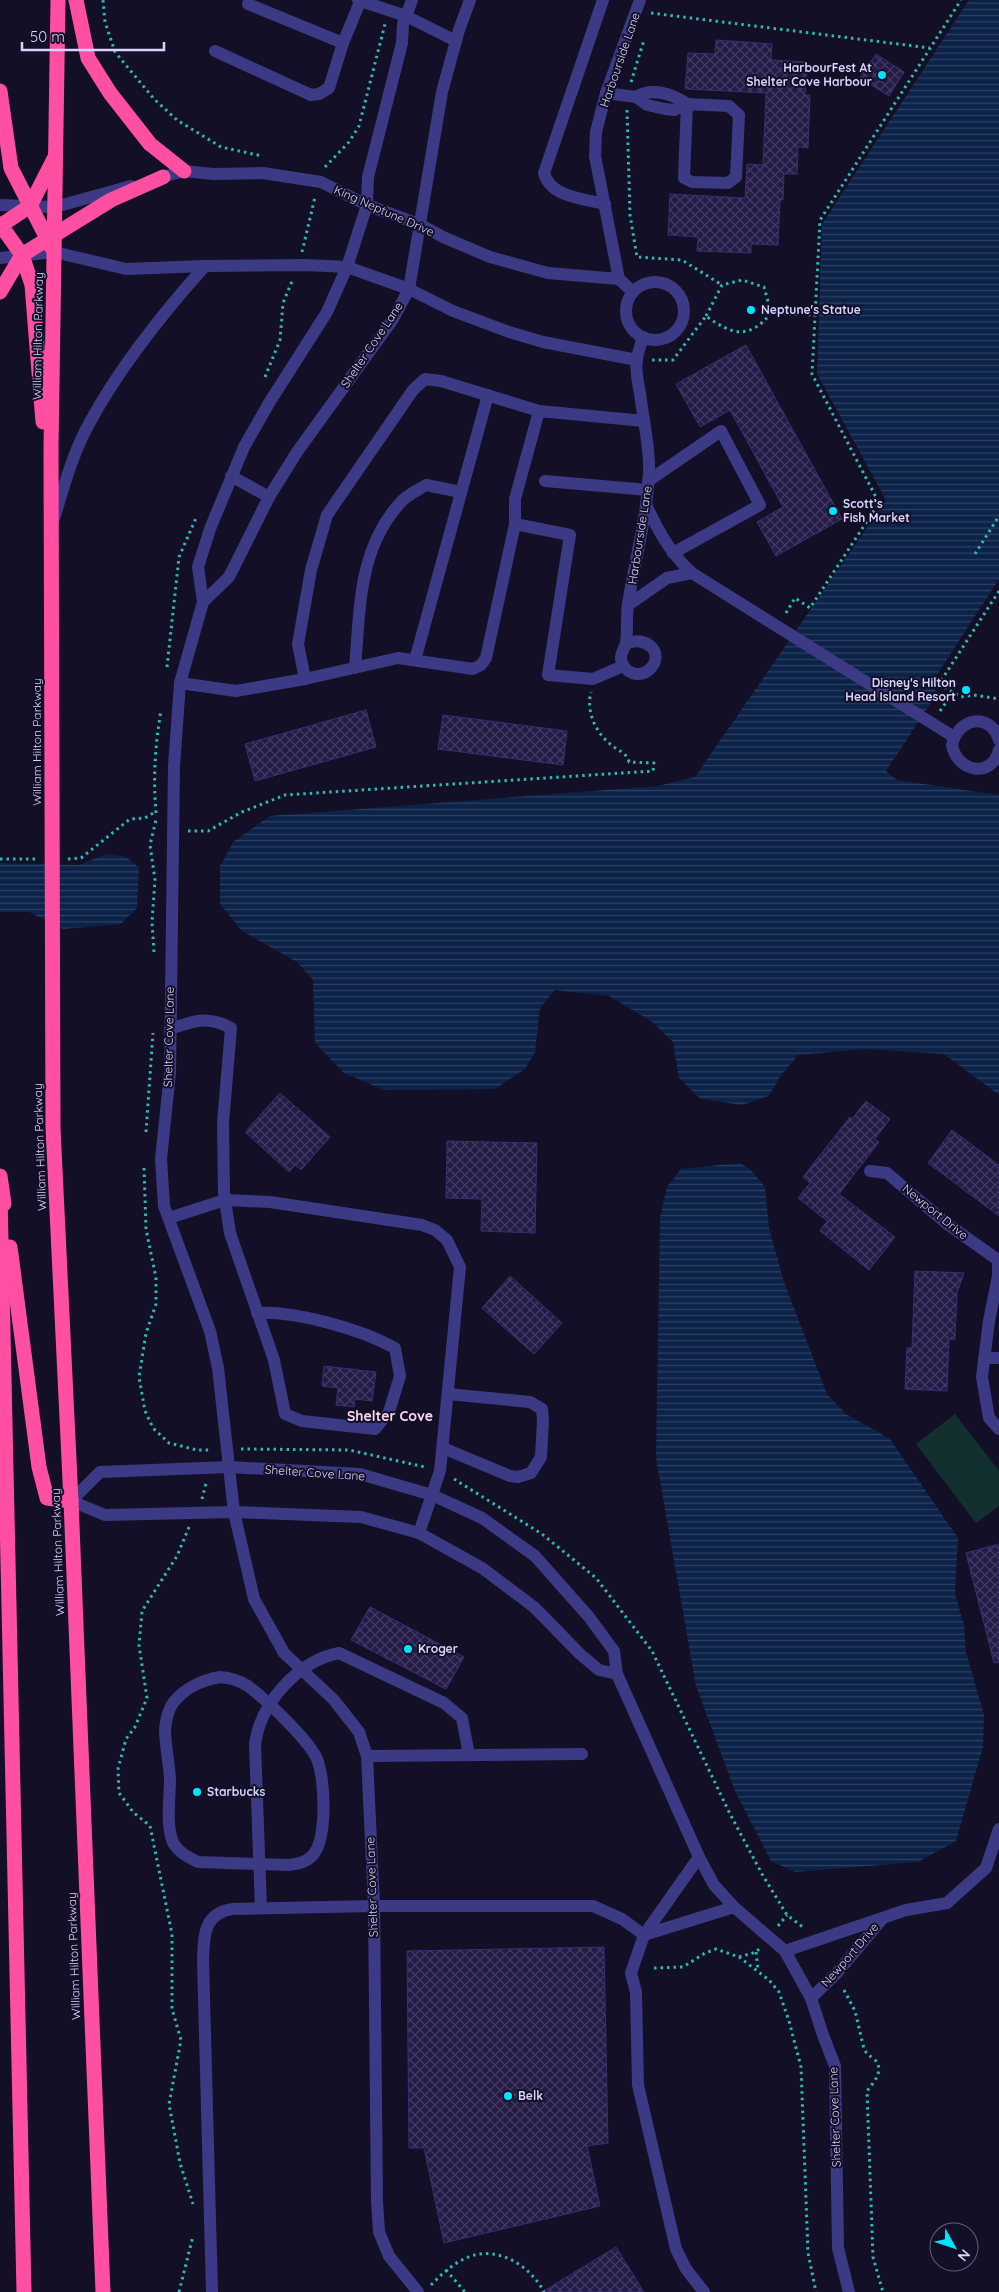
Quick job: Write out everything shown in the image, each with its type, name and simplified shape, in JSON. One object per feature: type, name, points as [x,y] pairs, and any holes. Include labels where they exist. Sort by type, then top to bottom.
[{"type":"highway","name":"William Hilton Parkway","points":[[58,0],[55,207],[52,242],[53,1128],[71,1501],[103,2292]]},
{"type":"highway","points":[[76,0],[88,58],[92,65],[110,93],[150,144],[184,171]]},
{"type":"highway","points":[[0,91],[11,168],[30,206],[52,242]]},
{"type":"highway","points":[[51,528],[32,285],[22,256],[0,225],[30,206],[55,155]]},
{"type":"highway","points":[[0,292],[22,256],[52,242],[111,200],[163,177]]},
{"type":"highway","points":[[0,1176],[39,1468],[47,1498],[71,1501]]},
{"type":"highway","points":[[0,1195],[24,2292]]},
{"type":"street","name":"Shelter Cove Lane","points":[[412,0],[404,24],[402,43],[368,177],[367,206],[347,267],[327,312],[269,403],[231,476],[198,567],[203,602],[180,683],[174,766],[170,1073],[161,1160],[164,1206],[210,1331],[218,1368],[234,1512],[254,1599],[284,1653],[334,1700],[359,1732],[367,1756],[374,1906],[376,2201],[379,2232],[388,2256],[424,2289]]},
{"type":"street","name":"Shelter Cove Lane","points":[[203,602],[229,577],[269,496],[297,452],[393,319],[409,289],[421,225],[435,128],[456,40],[470,0]]},
{"type":"street","points":[[602,0],[544,173],[546,182],[559,192],[605,204]]},
{"type":"street","points":[[215,50],[310,95],[319,94],[328,88],[359,1],[406,16],[456,40]]},
{"type":"street","points":[[248,4],[343,43]]},
{"type":"street","name":"Harbourside Lane","points":[[619,278],[595,156],[596,132],[606,92],[638,6]]},
{"type":"street","points":[[606,92],[631,96],[647,105],[665,109],[674,110],[687,104],[729,106],[739,115],[736,177],[728,184],[692,182],[684,178],[687,104]]},
{"type":"street","name":"King Neptune Drive","points":[[0,205],[55,207],[184,171],[213,174],[263,173],[321,182],[367,206],[421,225],[442,237],[490,257],[548,274],[619,278]]},
{"type":"street","points":[[52,242],[126,269],[306,265],[347,267],[409,289],[453,311],[509,332],[543,342],[637,360]]},
{"type":"street","points":[[0,258],[22,256]]},
{"type":"street","points":[[51,528],[72,462],[89,423],[118,375],[170,305],[205,266]]},
{"type":"street","points":[[619,278],[633,292]]},
{"type":"street","points":[[654,282],[666,283],[675,289],[683,305],[682,322],[676,332],[666,338],[654,340],[643,337],[634,331],[628,322],[626,312],[628,301],[633,292],[642,285],[654,282]]},
{"type":"street","name":"Harbourside Lane","points":[[624,666],[621,661],[621,651],[626,644],[625,628],[628,605],[648,485],[648,450],[637,360],[643,337]]},
{"type":"street","points":[[305,679],[298,644],[311,570],[327,515],[413,390],[426,379],[441,381],[539,411],[644,421]]},
{"type":"street","points":[[415,660],[488,395]]},
{"type":"street","points":[[180,683],[236,691],[305,679],[398,658],[473,669],[481,665],[486,658],[515,524],[514,499],[539,411]]},
{"type":"street","points":[[545,481],[648,485],[721,431],[760,505],[673,553]]},
{"type":"street","points":[[231,476],[269,496]]},
{"type":"street","points":[[354,668],[363,578],[378,532],[402,501],[426,485],[461,492]]},
{"type":"street","points":[[646,506],[663,540],[692,572],[782,621],[933,718],[954,736]]},
{"type":"street","points":[[515,524],[570,535],[548,675],[593,679],[624,666],[632,673],[641,674],[649,670],[654,662],[655,653],[651,645],[643,640],[634,640],[626,644]]},
{"type":"street","points":[[628,605],[667,578],[692,572]]},
{"type":"street","points":[[999,740],[991,727],[978,721],[963,725],[954,736],[952,744],[958,760],[971,768],[987,766],[994,761],[999,750]]},
{"type":"street","points":[[170,1029],[195,1021],[218,1021],[231,1028],[223,1123],[225,1200],[230,1233],[274,1360],[285,1414],[302,1421],[375,1429],[389,1412],[400,1376],[395,1348],[379,1339],[300,1316],[274,1312],[258,1312]]},
{"type":"street","name":"Newport Drive","points":[[870,1171],[887,1173],[946,1223],[998,1260],[998,1276],[982,1377],[999,1429]]},
{"type":"street","points":[[168,1218],[225,1200],[270,1202],[422,1225],[435,1230],[447,1240],[460,1267],[443,1448],[440,1471],[419,1533]]},
{"type":"street","points":[[984,1358],[999,1358]]},
{"type":"street","points":[[443,1448],[510,1476],[518,1477],[531,1473],[541,1457],[544,1420],[542,1409],[539,1405],[530,1402],[448,1394]]},
{"type":"street","name":"Shelter Cove Lane","points":[[71,1501],[100,1472],[229,1467],[360,1474],[432,1494],[482,1518],[535,1556],[589,1617],[614,1651],[617,1674],[699,1858],[714,1885],[734,1907],[784,1951],[811,1998],[822,2035],[835,2066],[838,2248],[849,2292]]},
{"type":"street","points":[[71,1501],[105,1515],[234,1512],[361,1517],[419,1533],[482,1568],[534,1607],[580,1654],[599,1670],[617,1674]]},
{"type":"street","points":[[261,1908],[255,1745],[257,1732],[270,1706],[300,1670],[322,1656],[339,1652],[444,1703],[462,1718],[470,1755]]},
{"type":"street","points":[[233,1678],[248,1686],[270,1706],[308,1744],[316,1757],[322,1775],[322,1827],[320,1844],[314,1854],[306,1861],[288,1865],[198,1862],[190,1859],[174,1843],[170,1823],[170,1778],[165,1730],[167,1717],[173,1703],[186,1691],[209,1679],[233,1678]]},
{"type":"street","points":[[367,1756],[582,1754]]},
{"type":"street","name":"Newport Drive","points":[[811,1998],[836,1974],[883,1918],[906,1910],[947,1903],[986,1868],[999,1829]]},
{"type":"street","points":[[699,1858],[644,1935],[631,1973],[636,1992],[638,2085],[676,2249],[686,2269],[704,2292]]},
{"type":"street","points":[[212,2292],[204,1943],[211,1918],[223,1910],[261,1908],[593,1906],[622,1919],[644,1935]]},
{"type":"street","points":[[644,1935],[734,1907]]},
{"type":"street","points":[[784,1951],[883,1918]]},
{"type":"path","points":[[782,621],[795,598],[810,608],[879,503],[812,374],[820,220],[962,0]]},
{"type":"path","points":[[638,6],[652,13],[930,48]]},
{"type":"path","points":[[323,170],[349,142],[359,126],[389,10]]},
{"type":"path","points":[[650,22],[652,13]]},
{"type":"path","points":[[647,31],[631,96],[630,215],[637,257],[682,260],[722,285],[742,280],[764,287],[770,313],[760,327],[746,332],[724,328],[706,316]]},
{"type":"path","points":[[637,360],[674,360],[706,316],[722,285]]},
{"type":"path","points":[[770,313],[814,315]]},
{"type":"path","points":[[975,554],[999,516]]},
{"type":"path","points":[[999,591],[939,684],[961,697],[974,695],[999,699]]},
{"type":"path","points":[[81,858],[130,819],[145,818],[152,812],[158,811],[187,831],[208,830],[242,812],[285,795],[653,771],[654,763],[629,762],[625,754],[609,744],[599,730],[591,714],[590,695],[593,679]]},
{"type":"path","points":[[933,718],[953,693]]},
{"type":"path","points":[[777,1927],[787,1915],[810,1934]]},
{"type":"path","points":[[654,1968],[682,1967],[704,1953],[716,1949],[739,1958],[758,1970],[779,1992],[801,2067],[808,2252],[816,2292]]},
{"type":"path","points":[[739,1958],[756,1952],[758,1970]]},
{"type":"path","points":[[844,1990],[854,2011],[864,2049],[867,2055],[877,2064],[878,2070],[875,2083],[867,2091],[873,2257],[883,2292]]},
{"type":"path","points":[[424,2289],[446,2270],[466,2258],[482,2254],[497,2254],[526,2268],[539,2281],[544,2292]]},
{"type":"path","points":[[446,2270],[465,2292]]},
{"type":"green space","points":[[955,1414],[999,1471],[999,1506],[976,1523],[916,1444]]},
{"type":"water","points":[[969,0],[999,0],[999,579],[929,687],[938,692],[886,771],[897,780],[999,795],[999,1095],[944,1054],[865,1049],[798,1055],[779,1078],[769,1096],[742,1105],[701,1099],[679,1078],[673,1042],[651,1021],[609,996],[555,990],[540,1008],[535,1052],[525,1069],[495,1089],[384,1090],[344,1073],[315,1043],[313,980],[297,962],[242,931],[220,904],[220,866],[234,841],[270,816],[658,786],[695,777],[886,500],[817,374],[822,224]]},
{"type":"water","points":[[106,854],[126,857],[139,868],[137,908],[121,924],[63,929],[29,912],[0,912],[0,863],[79,865]]},
{"type":"water","points":[[740,1163],[751,1170],[765,1187],[769,1228],[784,1282],[827,1394],[846,1414],[890,1439],[958,1538],[955,1594],[964,1625],[966,1652],[984,1715],[983,1747],[956,1841],[918,1862],[795,1872],[771,1861],[735,1791],[696,1686],[656,1458],[660,1217],[667,1187],[681,1169]]},
{"type":"building","points":[[716,40],[772,44],[771,60],[807,62],[805,95],[810,95],[808,148],[798,147],[797,174],[784,174],[783,200],[780,200],[778,245],[751,244],[751,253],[697,251],[698,237],[668,235],[670,194],[745,198],[747,164],[763,165],[766,93],[685,89],[688,53],[715,54]]},
{"type":"building","name":"HarbourFest At Shelter Cove Harbour","points":[[876,54],[904,72],[889,96],[860,78]]},
{"type":"building","points":[[746,345],[842,519],[776,556],[757,522],[783,507],[730,410],[700,427],[676,384]]},
{"type":"building","points":[[366,710],[376,747],[255,781],[245,744]]},
{"type":"building","points":[[443,715],[567,731],[563,765],[438,749]]},
{"type":"building","points":[[280,1093],[330,1137],[301,1170],[295,1165],[289,1172],[245,1132]]},
{"type":"building","points":[[866,1101],[890,1119],[875,1139],[879,1142],[839,1194],[895,1237],[869,1270],[820,1231],[827,1221],[798,1198],[810,1183],[803,1177],[850,1117],[852,1119]]},
{"type":"building","points":[[952,1130],[999,1165],[999,1216],[928,1163]]},
{"type":"building","points":[[447,1141],[537,1143],[535,1233],[481,1231],[482,1199],[446,1198]]},
{"type":"building","points":[[915,1271],[964,1273],[957,1293],[955,1340],[949,1339],[947,1391],[905,1389],[907,1348],[912,1348]]},
{"type":"building","points":[[510,1276],[562,1323],[534,1354],[482,1308]]},
{"type":"building","points":[[324,1366],[376,1372],[372,1401],[355,1399],[354,1407],[336,1405],[338,1388],[322,1386]]},
{"type":"building","points":[[999,1544],[999,1662],[994,1663],[966,1553]]},
{"type":"building","name":"Kroger","points":[[370,1607],[464,1657],[446,1689],[351,1640]]},
{"type":"building","name":"Belk","points":[[604,1947],[608,2143],[587,2146],[600,2206],[444,2243],[424,2148],[409,2148],[407,1951]]},
{"type":"building","points":[[616,2247],[644,2292],[542,2292]]},
{"type":"place","name":"HarbourFest At Shelter Cove Harbour","points":[[882,75]]},
{"type":"place","name":"Neptune's Statue","points":[[751,310]]},
{"type":"place","name":"Scott’s Fish Market","points":[[833,511]]},
{"type":"place","name":"Disney's Hilton Head Island Resort","points":[[966,690]]},
{"type":"place","name":"Kroger","points":[[408,1649]]},
{"type":"place","name":"Starbucks","points":[[197,1792]]},
{"type":"place","name":"Belk","points":[[508,2096]]},
{"type":"district","name":"Shelter Cove","points":[[390,1416]]}]
